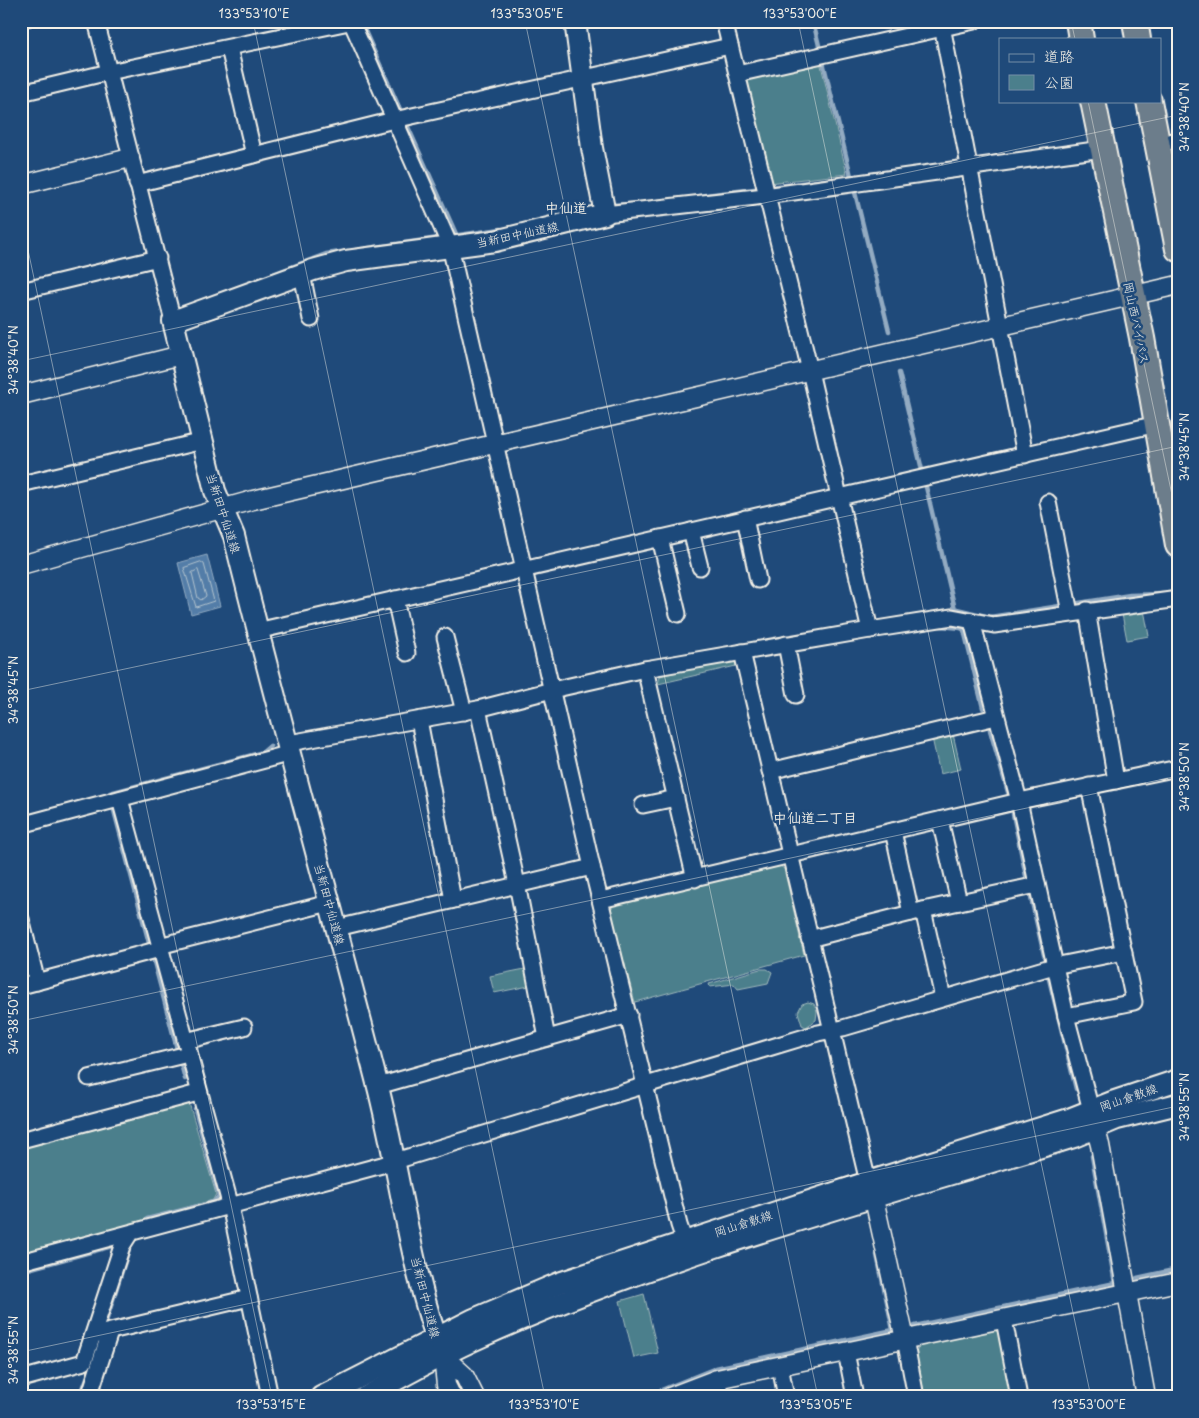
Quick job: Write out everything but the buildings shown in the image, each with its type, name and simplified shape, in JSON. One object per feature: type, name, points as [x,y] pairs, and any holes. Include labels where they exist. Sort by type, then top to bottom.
[{"type":"highway","points":[[1078,21],[1081,38]]},
{"type":"highway","points":[[1136,21],[1138,38]]},
{"type":"highway","name":"岡山西バイパス","points":[[1093,102],[1157,424],[1178,545]]},
{"type":"highway","points":[[1149,102],[1168,142],[1178,249]]},
{"type":"main road","points":[[574,21],[592,148],[604,208]]},
{"type":"main road","name":"当新田中仙道線","points":[[443,1356],[436,1337],[410,1234],[396,1161],[337,928],[257,631],[234,536],[215,491],[173,321],[302,274],[346,261],[447,240],[496,241],[604,208]]},
{"type":"main road","name":"岡山倉敷線","points":[[321,1397],[436,1337],[559,1283],[687,1249],[871,1190],[1074,1137],[1093,1119],[1178,1080]]},
{"type":"main road","name":"岡山倉敷線","points":[[1093,1119],[1117,1119],[1178,1104]]},
{"type":"main road","name":"岡山倉敷線","points":[[364,1397],[481,1336],[687,1249]]},
{"type":"street","points":[[96,21],[173,321]]},
{"type":"street","points":[[21,94],[109,72],[352,21],[401,119],[447,240],[496,444],[592,867],[602,900],[687,1249]]},
{"type":"street","points":[[724,21],[764,191],[810,371],[870,630]]},
{"type":"street","points":[[737,74],[941,25],[974,21]]},
{"type":"street","points":[[941,25],[1025,455]]},
{"type":"street","points":[[137,184],[401,119],[730,46]]},
{"type":"street","points":[[229,48],[254,155]]},
{"type":"street","points":[[604,208],[764,191],[854,184],[969,164],[1102,149]]},
{"type":"street","points":[[21,185],[130,158]]},
{"type":"street","points":[[21,291],[158,258]]},
{"type":"street","points":[[302,274],[311,319]]},
{"type":"street","points":[[21,565],[253,500],[1178,285]]},
{"type":"street","points":[[21,395],[182,355]]},
{"type":"street","points":[[257,631],[1157,424]]},
{"type":"street","points":[[21,484],[203,441]]},
{"type":"street","points":[[1048,502],[1069,607]]},
{"type":"street","points":[[745,518],[758,580]]},
{"type":"street","points":[[692,531],[700,566]]},
{"type":"street","points":[[660,538],[678,614]]},
{"type":"street","points":[[395,599],[407,652]]},
{"type":"street","points":[[21,825],[120,799],[290,748],[419,720],[471,711],[645,669],[742,652],[787,649],[870,630],[963,619],[994,625],[1069,607],[1086,610],[1178,599]]},
{"type":"street","points":[[1086,610],[1116,781]]},
{"type":"street","points":[[963,619],[996,717],[1019,801],[1054,966],[1093,1119],[1128,1294],[1146,1397]]},
{"type":"street","points":[[446,637],[471,711],[517,884],[547,1038]]},
{"type":"street","points":[[787,649],[796,695]]},
{"type":"street","points":[[742,652],[809,939],[871,1190],[916,1397]]},
{"type":"street","points":[[645,669],[695,879]]},
{"type":"street","points":[[770,771],[996,717]]},
{"type":"street","points":[[419,720],[453,900]]},
{"type":"street","points":[[602,900],[1019,801],[1178,768]]},
{"type":"street","points":[[1066,1016],[1134,1002],[1089,786]]},
{"type":"street","points":[[643,805],[676,798]]},
{"type":"street","points":[[120,799],[182,1052],[198,1093],[230,1206],[270,1397]]},
{"type":"street","points":[[940,820],[959,902]]},
{"type":"street","points":[[893,831],[943,998]]},
{"type":"street","points":[[337,928],[592,867]]},
{"type":"street","points":[[809,939],[1037,885]]},
{"type":"street","points":[[21,986],[329,902]]},
{"type":"street","points":[[21,919],[37,982]]},
{"type":"street","points":[[21,1262],[129,1235],[396,1161],[831,1030],[1054,966],[1124,952]]},
{"type":"street","points":[[378,1086],[629,1015]]},
{"type":"street","points":[[89,1078],[182,1052],[244,1027]]},
{"type":"street","points":[[21,1140],[198,1093]]},
{"type":"street","points":[[21,1379],[84,1362],[122,1246],[129,1235]]},
{"type":"street","points":[[670,1397],[717,1379],[1178,1282]]},
{"type":"street","points":[[94,1334],[110,1332],[249,1298]]},
{"type":"street","points":[[1004,1320],[1019,1397]]},
{"type":"street","points":[[89,1397],[110,1332]]},
{"type":"street","points":[[846,1352],[855,1397]]},
{"type":"street","points":[[443,1356],[446,1385],[452,1397]]},
{"type":"street","points":[[443,1356],[464,1375],[475,1397]]},
{"type":"street","points":[[780,1366],[786,1397]]},
{"type":"street","points":[[717,1379],[720,1397]]},
{"type":"green space","points":[[820,61],[847,174],[769,183],[745,85],[751,77]]},
{"type":"green space","points":[[1144,610],[1149,636],[1127,640],[1122,614]]},
{"type":"green space","points":[[731,660],[736,662],[736,666],[658,684],[660,676]]},
{"type":"green space","points":[[953,734],[961,769],[940,774],[932,738]]},
{"type":"green space","points":[[780,866],[784,869],[804,955],[635,1002],[610,911],[614,904]]},
{"type":"green space","points":[[530,968],[534,985],[494,993],[490,976]]},
{"type":"green space","points":[[760,969],[767,969],[772,972],[768,983],[738,989],[734,984],[710,987],[709,984]]},
{"type":"green space","points":[[808,1002],[814,1004],[817,1011],[816,1020],[806,1027],[802,1025],[798,1012],[802,1004]]},
{"type":"green space","points":[[189,1103],[216,1194],[213,1200],[21,1255],[21,1147]]},
{"type":"green space","points":[[644,1294],[658,1353],[634,1358],[620,1301]]},
{"type":"green space","points":[[993,1329],[1001,1334],[1014,1397],[925,1397],[916,1353],[919,1345]]},
{"type":"water","points":[[207,555],[220,606],[191,614],[178,563]]},
{"type":"waterway","points":[[813,21],[889,331]]},
{"type":"waterway","points":[[364,29],[456,234]]},
{"type":"waterway","points":[[698,196],[827,180]]},
{"type":"waterway","points":[[608,205],[631,204]]},
{"type":"waterway","points":[[355,250],[501,229]]},
{"type":"waterway","points":[[262,278],[326,254],[348,251]]},
{"type":"waterway","points":[[899,373],[955,609],[957,609],[961,628],[964,630],[983,708]]},
{"type":"waterway","points":[[957,609],[990,617],[1130,595],[1163,594]]},
{"type":"waterway","points":[[940,626],[961,628]]},
{"type":"waterway","points":[[990,730],[1008,792]]},
{"type":"waterway","points":[[111,795],[110,793],[263,752],[270,746]]},
{"type":"waterway","points":[[113,807],[185,1079]]},
{"type":"waterway","points":[[1013,814],[1026,876]]},
{"type":"waterway","points":[[1031,898],[1044,955]]},
{"type":"waterway","points":[[1049,979],[1076,1089]]},
{"type":"waterway","points":[[147,1219],[214,1202],[219,1196],[195,1109]]},
{"type":"waterway","points":[[915,1326],[1115,1283],[1092,1156]]},
{"type":"waterway","points":[[21,1271],[116,1245]]},
{"type":"waterway","points":[[105,1325],[129,1249]]},
{"type":"waterway","points":[[644,1397],[716,1368],[893,1330],[877,1255]]},
{"type":"waterway","points":[[1137,1278],[1178,1269]]},
{"type":"waterway","points":[[80,1397],[91,1367]]},
{"type":"district","name":"中仙道","points":[[566,207]]},
{"type":"district","name":"中仙道二丁目","points":[[815,817]]}]
